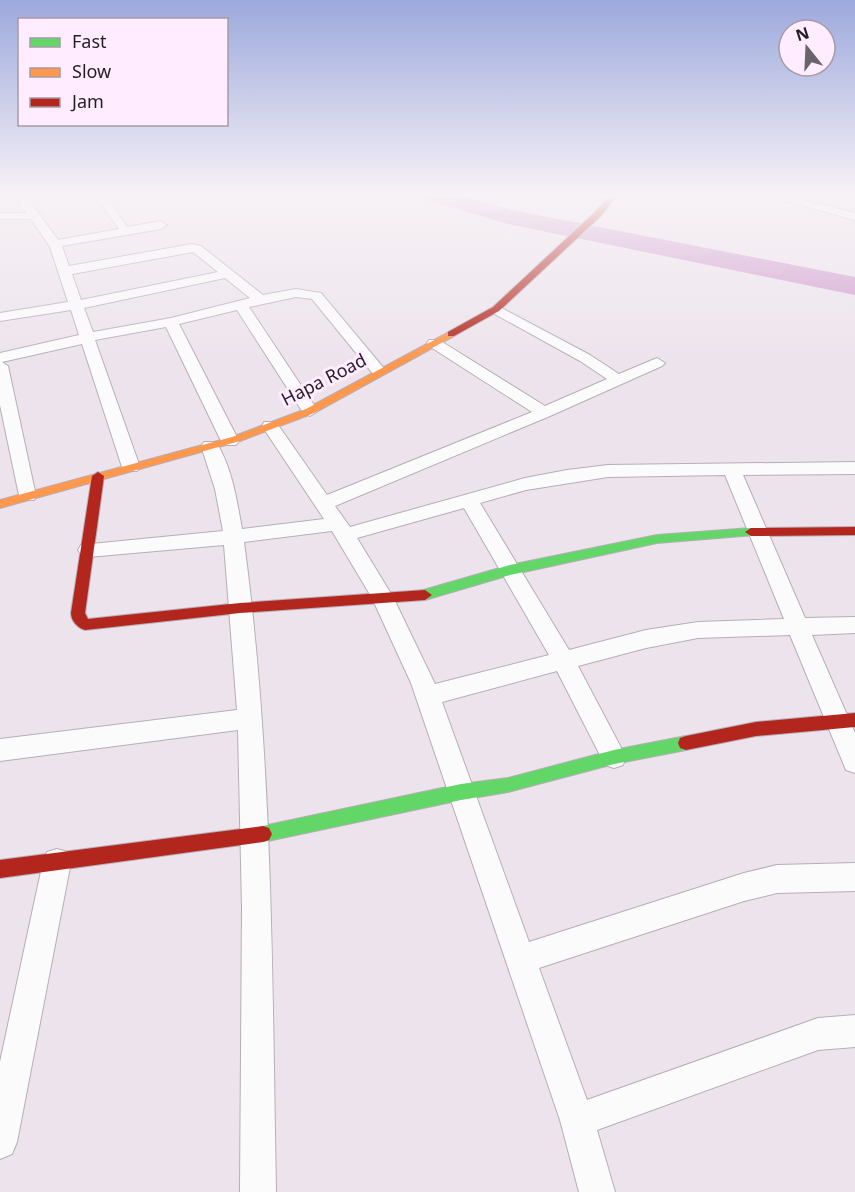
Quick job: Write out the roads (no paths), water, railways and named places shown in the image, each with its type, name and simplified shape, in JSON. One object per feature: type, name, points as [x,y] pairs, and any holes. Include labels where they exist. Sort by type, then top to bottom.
[{"type":"street","points":[[56,250],[76,305],[85,339],[131,467]]},
{"type":"street","points":[[65,271],[174,250]]},
{"type":"street","points":[[198,250],[260,300]]},
{"type":"street","name":"Hapa Road","points":[[0,504],[220,443],[310,411],[496,309],[560,250]]},
{"type":"street","points":[[0,317],[76,305],[228,274]]},
{"type":"street","points":[[0,358],[296,293],[316,296],[379,372]]},
{"type":"street","points":[[241,305],[310,411]]},
{"type":"street","points":[[496,309],[585,358],[618,380]]},
{"type":"street","points":[[171,322],[220,443],[219,466],[234,537],[251,718],[258,1192]]},
{"type":"street","points":[[434,343],[544,413]]},
{"type":"street","points":[[335,521],[544,413],[657,363]]},
{"type":"street","points":[[0,366],[27,496]]},
{"type":"street","points":[[270,426],[335,521],[382,597],[428,696],[577,1120],[597,1192]]},
{"type":"street","points":[[88,550],[234,537],[469,500],[525,484],[608,471],[855,468]]},
{"type":"street","points":[[731,469],[798,627],[846,720],[855,762]]},
{"type":"street","points":[[98,476],[78,617],[85,626],[240,608],[428,595],[510,570],[657,539],[757,532],[855,531]]},
{"type":"street","points":[[469,500],[563,660],[614,757]]},
{"type":"street","points":[[428,696],[646,639],[698,630],[855,625]]},
{"type":"street","points":[[0,750],[251,718]]},
{"type":"street","points":[[0,869],[254,836],[461,792],[508,785],[614,757],[756,729],[846,720]]},
{"type":"street","points":[[0,1142],[57,862]]},
{"type":"street","points":[[521,959],[744,887],[777,879],[855,877]]},
{"type":"street","points":[[577,1120],[818,1034],[855,1031]]},
{"type":"waterway","points":[[672,250],[855,286]]}]
